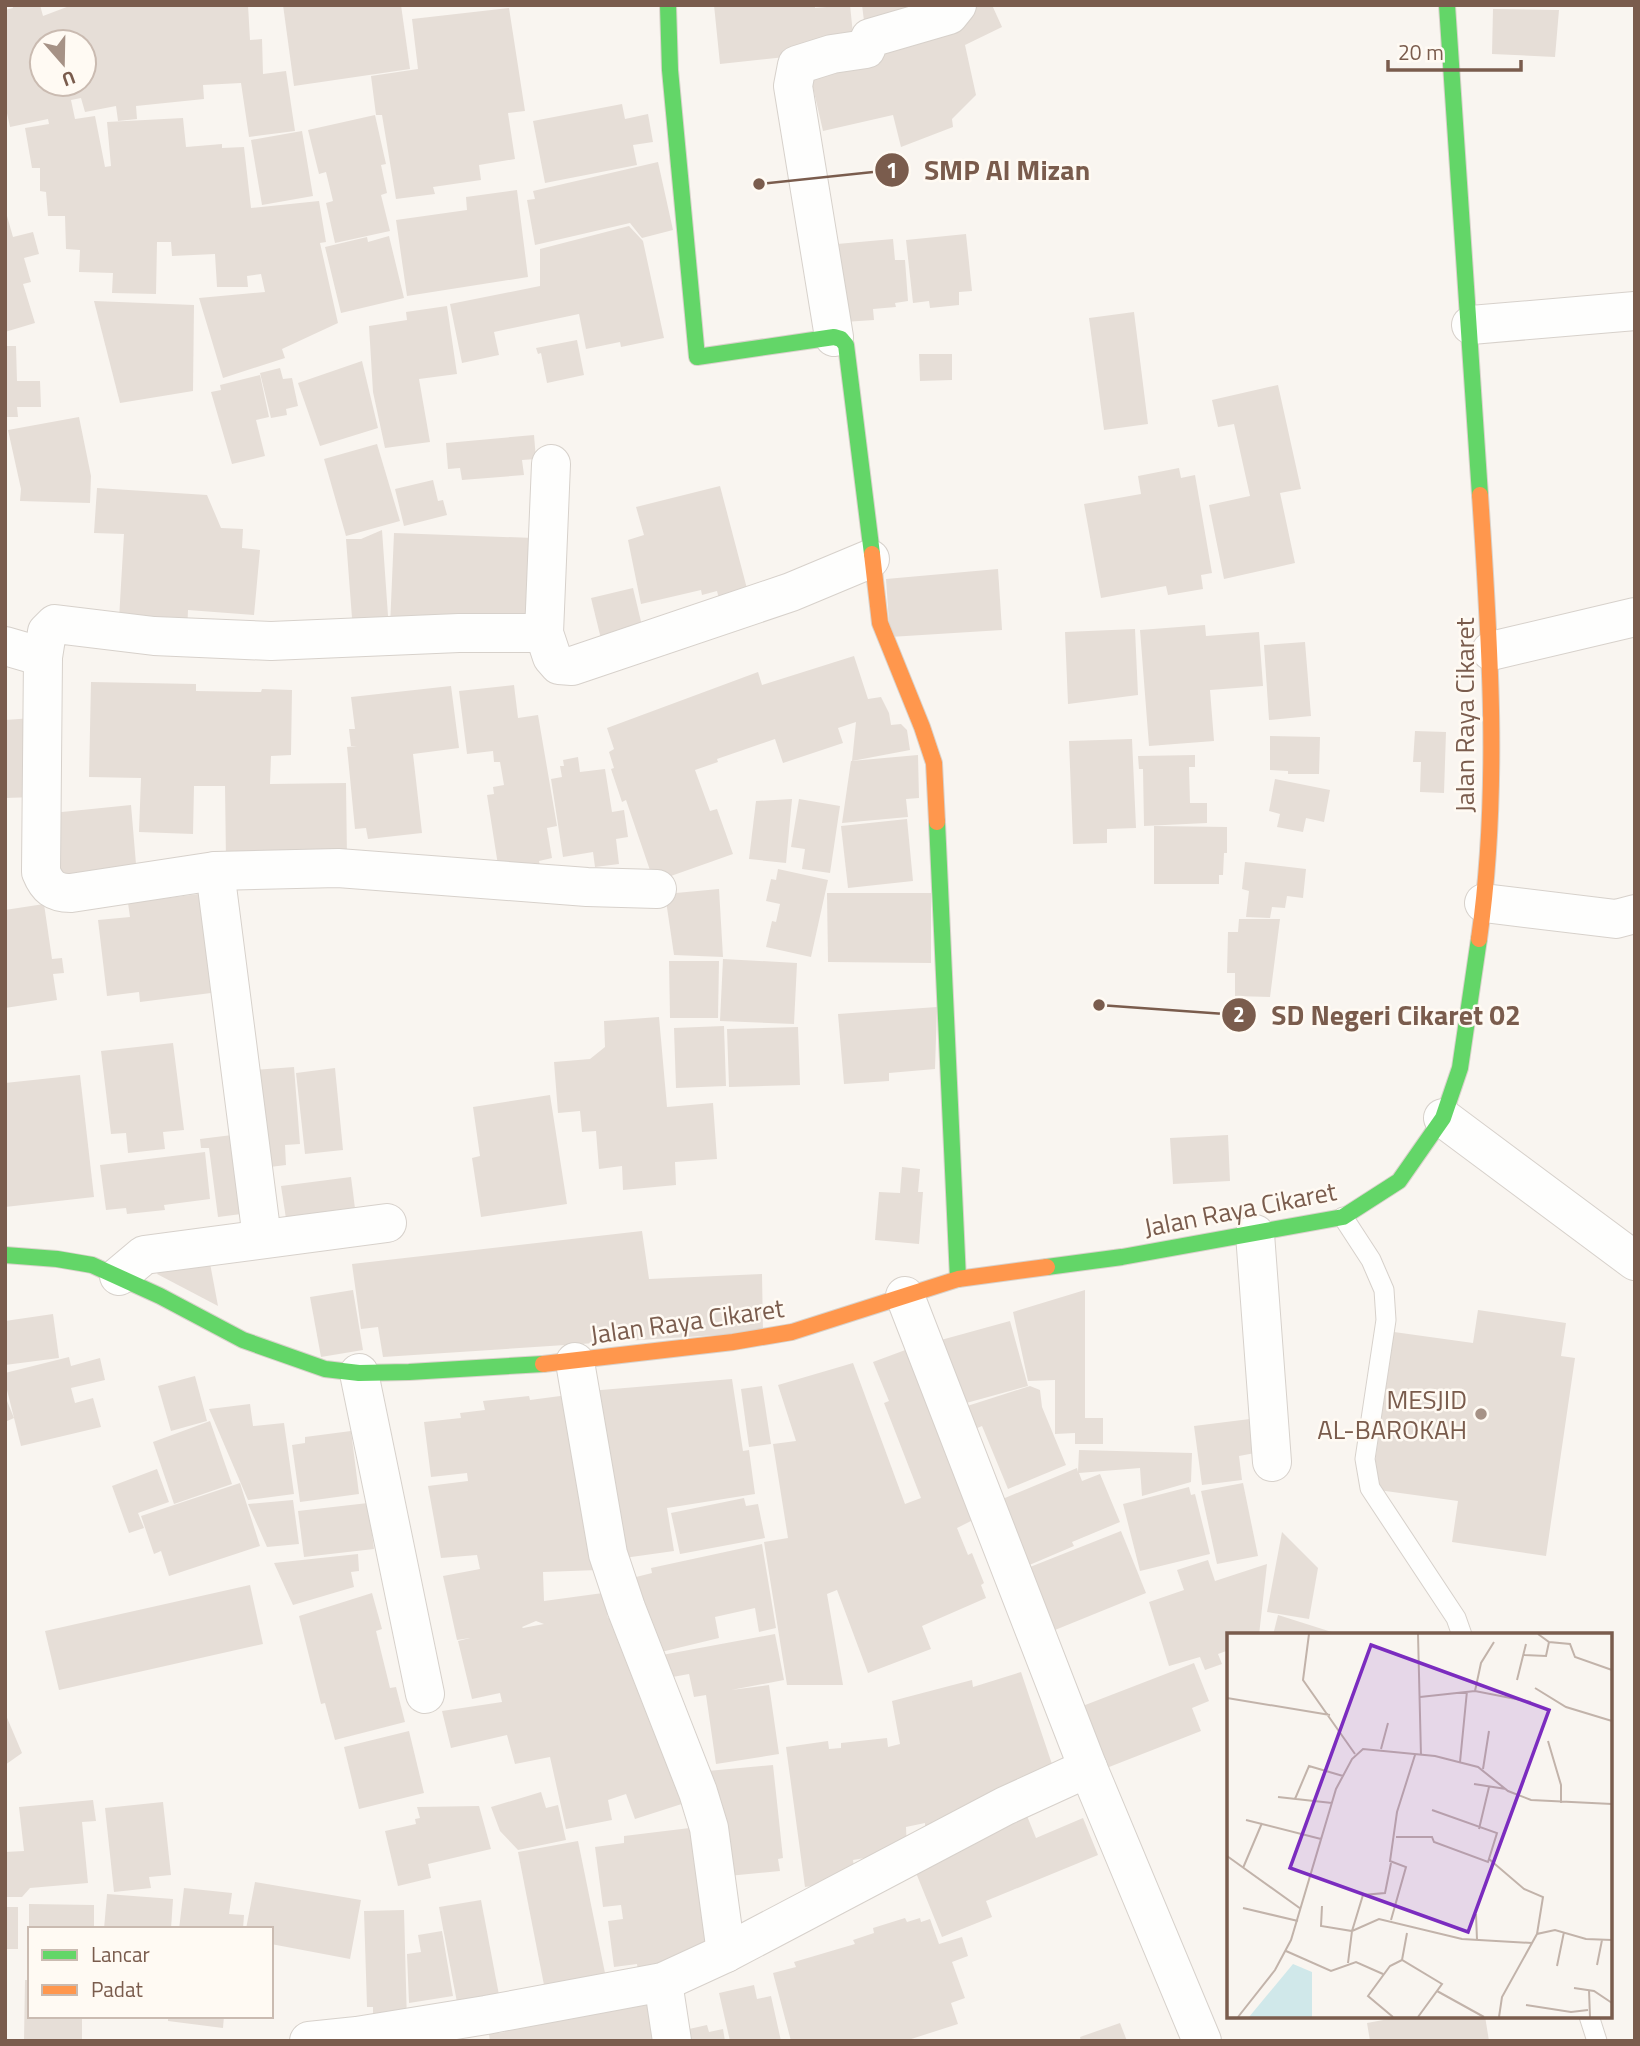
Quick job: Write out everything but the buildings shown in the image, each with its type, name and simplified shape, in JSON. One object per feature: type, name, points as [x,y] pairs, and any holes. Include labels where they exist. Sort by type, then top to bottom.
[{"type":"main road","points":[[668,5],[670,70],[697,357],[834,337],[841,339],[846,345],[870,559],[880,623],[890,654],[926,731],[934,763],[958,1279]]},
{"type":"main road","name":"Jalan Raya Cikaret","points":[[5,1255],[92,1265],[119,1276],[243,1340],[325,1369],[359,1373],[410,1373],[575,1362],[792,1332],[958,1279],[1122,1256],[1343,1217],[1399,1181],[1443,1118],[1460,1069],[1484,903],[1492,772],[1491,651],[1471,325],[1447,5]]},
{"type":"street","points":[[834,337],[793,86],[797,65],[832,54],[866,49],[870,38],[949,15],[957,5]]},
{"type":"street","points":[[1471,325],[1635,311]]},
{"type":"street","points":[[551,464],[544,633],[552,657],[559,665],[572,666],[791,592],[870,559]]},
{"type":"street","points":[[1491,651],[1635,617]]},
{"type":"street","points":[[544,633],[458,633],[271,640],[154,636],[55,624],[47,632],[43,657],[41,872],[46,884],[57,893],[215,871],[338,868],[587,887],[657,889]]},
{"type":"street","points":[[5,646],[43,657]]},
{"type":"street","points":[[215,871],[262,1238]]},
{"type":"street","points":[[1484,903],[1616,919],[1635,914]]},
{"type":"street","points":[[1443,1118],[1635,1261]]},
{"type":"street","points":[[119,1276],[144,1255],[387,1223]]},
{"type":"street","points":[[1255,1234],[1272,1462]]},
{"type":"street","points":[[905,1296],[1088,1768],[1202,2041]]},
{"type":"street","points":[[575,1362],[608,1554],[626,1608],[698,1792],[709,1828],[726,1953]]},
{"type":"street","points":[[359,1373],[425,1694]]},
{"type":"street","points":[[309,2041],[486,2015],[663,1982],[726,1953],[1005,1807],[1088,1768]]},
{"type":"street","points":[[663,1982],[672,2041]]},
{"type":"lane","points":[[1343,1217],[1371,1260],[1384,1290],[1386,1320],[1365,1458],[1370,1488],[1455,1618],[1461,1633]]},
{"type":"lane","points":[[1590,2018],[1597,2041]]},
{"type":"traffic: fast","points":[[668,5],[670,70],[697,357],[834,337],[841,339],[846,345],[872,554]]},
{"type":"traffic: fast","points":[[1447,5],[1480,495]]},
{"type":"traffic: fast","points":[[937,822],[958,1279]]},
{"type":"traffic: fast","points":[[1047,1267],[1122,1257],[1343,1217],[1399,1181],[1443,1118],[1460,1068],[1479,939]]},
{"type":"traffic: fast","points":[[5,1255],[92,1265],[160,1296],[243,1340],[325,1369],[359,1373],[409,1372],[543,1364]]},
{"type":"traffic: slow","points":[[1479,939],[1491,773],[1490,662],[1480,495]]},
{"type":"traffic: slow","points":[[872,554],[880,623],[934,763],[937,822]]},
{"type":"traffic: slow","points":[[543,1364],[733,1342],[792,1332],[958,1279],[1047,1267]]},
{"type":"place","name":"SMP Al Mizan","points":[[759,184]]},
{"type":"place","name":"SD Negeri Cikaret 02","points":[[1099,1005]]},
{"type":"place","name":"MESJID AL-BAROKAH","points":[[1481,1414]]}]
